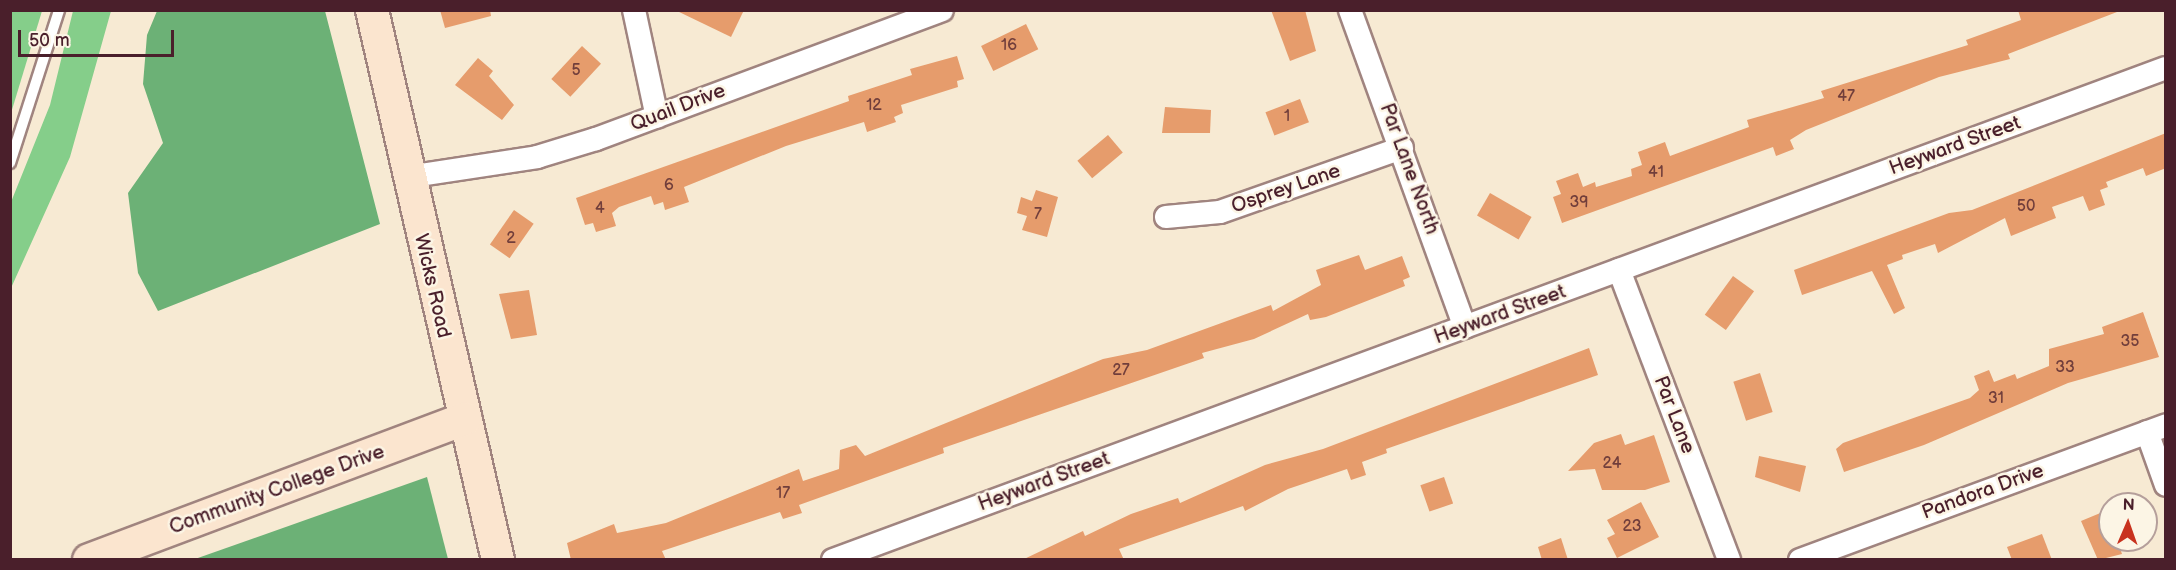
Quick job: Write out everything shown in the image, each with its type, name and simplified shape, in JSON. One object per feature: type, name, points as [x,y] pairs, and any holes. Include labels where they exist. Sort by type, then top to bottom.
[{"type":"main road","name":"Wicks Road","points":[[372,10],[407,177],[498,560]]},
{"type":"main road","name":"Community College Drive","points":[[89,560],[465,419]]},
{"type":"street","points":[[634,10],[657,117]]},
{"type":"street","name":"Quail Drive","points":[[407,177],[537,157],[657,117],[942,10]]},
{"type":"street","name":"Par Lane North","points":[[1350,10],[1402,148],[1465,327]]},
{"type":"street","name":"Heyward Street","points":[[843,558],[2166,68]]},
{"type":"street","name":"Osprey Lane","points":[[1166,217],[1220,212],[1402,148]]},
{"type":"street","name":"Par Lane","points":[[1619,270],[1729,560]]},
{"type":"street","points":[[2156,429],[2166,485]]},
{"type":"street","name":"Pandora Drive","points":[[1800,560],[1849,551],[2156,429]]},
{"type":"lane","points":[[10,163],[59,10]]},
{"type":"green space","points":[[10,11],[42,11],[11,113]]},
{"type":"green space","points":[[73,11],[111,11],[70,157],[11,288],[11,202],[50,105]]},
{"type":"green space","points":[[157,11],[325,11],[380,224],[158,311],[138,273],[128,193],[163,143],[143,84],[147,35]]},
{"type":"green space","points":[[427,477],[448,559],[195,559]]},
{"type":"building","points":[[440,10],[490,10],[491,16],[445,28]]},
{"type":"building","points":[[675,10],[744,10],[731,37]]},
{"type":"building","points":[[1271,10],[1305,10],[1316,51],[1290,61]]},
{"type":"building","points":[[2018,10],[2117,12],[2008,54],[2010,59],[1939,77],[1806,130],[1790,140],[1794,149],[1776,156],[1773,147],[1562,223],[1553,197],[1561,194],[1556,181],[1578,173],[1583,187],[1595,182],[1596,187],[1632,176],[1631,169],[1642,165],[1638,152],[1665,142],[1670,156],[1749,127],[1747,120],[1824,98],[1821,91],[1968,45],[1966,40],[2021,20]]},
{"type":"building","points":[[1026,24],[1038,49],[993,71],[981,46]]},
{"type":"building","points":[[582,46],[601,64],[570,97],[551,79]]},
{"type":"building","points":[[957,56],[964,79],[957,81],[958,87],[901,105],[903,113],[894,117],[896,122],[867,132],[864,122],[786,146],[684,187],[689,202],[665,210],[663,202],[654,205],[651,196],[619,207],[612,213],[616,226],[596,232],[593,223],[585,225],[576,198],[849,101],[848,96],[912,75],[910,69]]},
{"type":"building","points":[[478,58],[493,71],[489,76],[514,105],[502,120],[455,85]]},
{"type":"building","points":[[1300,99],[1309,122],[1274,136],[1265,112]]},
{"type":"building","points":[[1165,107],[1211,110],[1210,133],[1162,133]]},
{"type":"building","points":[[2166,133],[2166,168],[2146,176],[2143,168],[2106,182],[2108,187],[2100,190],[2105,205],[2089,211],[2083,196],[2052,207],[2056,218],[2011,236],[2005,218],[1938,253],[1935,244],[1902,255],[1903,259],[1887,265],[1905,308],[1894,314],[1872,271],[1802,295],[1794,270],[1949,213],[1972,210]]},
{"type":"building","points":[[1108,135],[1123,153],[1092,178],[1077,161]]},
{"type":"building","points":[[1036,190],[1058,197],[1047,237],[1022,230],[1027,216],[1017,213],[1021,197],[1032,201]]},
{"type":"building","points":[[1490,193],[1532,217],[1519,240],[1477,216]]},
{"type":"building","points":[[514,210],[534,224],[510,258],[490,244]]},
{"type":"building","points":[[1359,255],[1365,270],[1402,256],[1410,277],[1403,280],[1405,286],[1326,317],[1310,320],[1308,314],[1254,339],[1202,353],[1204,358],[943,448],[944,453],[799,505],[802,513],[783,519],[780,512],[662,551],[666,560],[571,560],[567,543],[614,524],[617,533],[666,523],[799,469],[803,481],[839,469],[840,450],[856,445],[865,456],[1103,359],[1147,350],[1271,305],[1273,311],[1321,285],[1316,270]]},
{"type":"building","points":[[1733,276],[1754,291],[1726,330],[1705,315]]},
{"type":"building","points":[[529,290],[537,335],[511,339],[499,294]]},
{"type":"building","points":[[2143,312],[2159,357],[2068,383],[1924,445],[1844,472],[1836,449],[1843,443],[1970,398],[1979,390],[1974,376],[1989,370],[1994,382],[2015,374],[2017,379],[2049,366],[2049,349],[2104,334],[2102,327]]},
{"type":"building","points":[[1589,348],[1598,375],[1386,449],[1387,453],[1362,462],[1366,475],[1351,480],[1347,469],[1288,489],[1245,511],[1243,506],[1119,549],[1124,560],[1022,560],[1083,531],[1085,536],[1131,514],[1178,498],[1180,503],[1265,465],[1323,449]]},
{"type":"building","points":[[1760,373],[1773,412],[1746,421],[1733,382]]},
{"type":"building","points":[[1621,434],[1625,445],[1654,435],[1670,482],[1645,490],[1602,490],[1595,469],[1568,471],[1594,443]]},
{"type":"building","points":[[1759,456],[1806,466],[1800,492],[1755,477]]},
{"type":"building","points":[[1444,477],[1453,503],[1429,512],[1420,485]]},
{"type":"building","points":[[1641,502],[1659,537],[1617,558],[1607,538],[1615,534],[1607,520]]},
{"type":"building","points":[[2098,514],[2098,552],[2121,552],[2122,554],[2098,560],[2081,521]]},
{"type":"building","points":[[2042,534],[2052,560],[2012,560],[2007,547]]},
{"type":"building","points":[[1561,538],[1568,560],[1542,560],[1538,547]]}]
